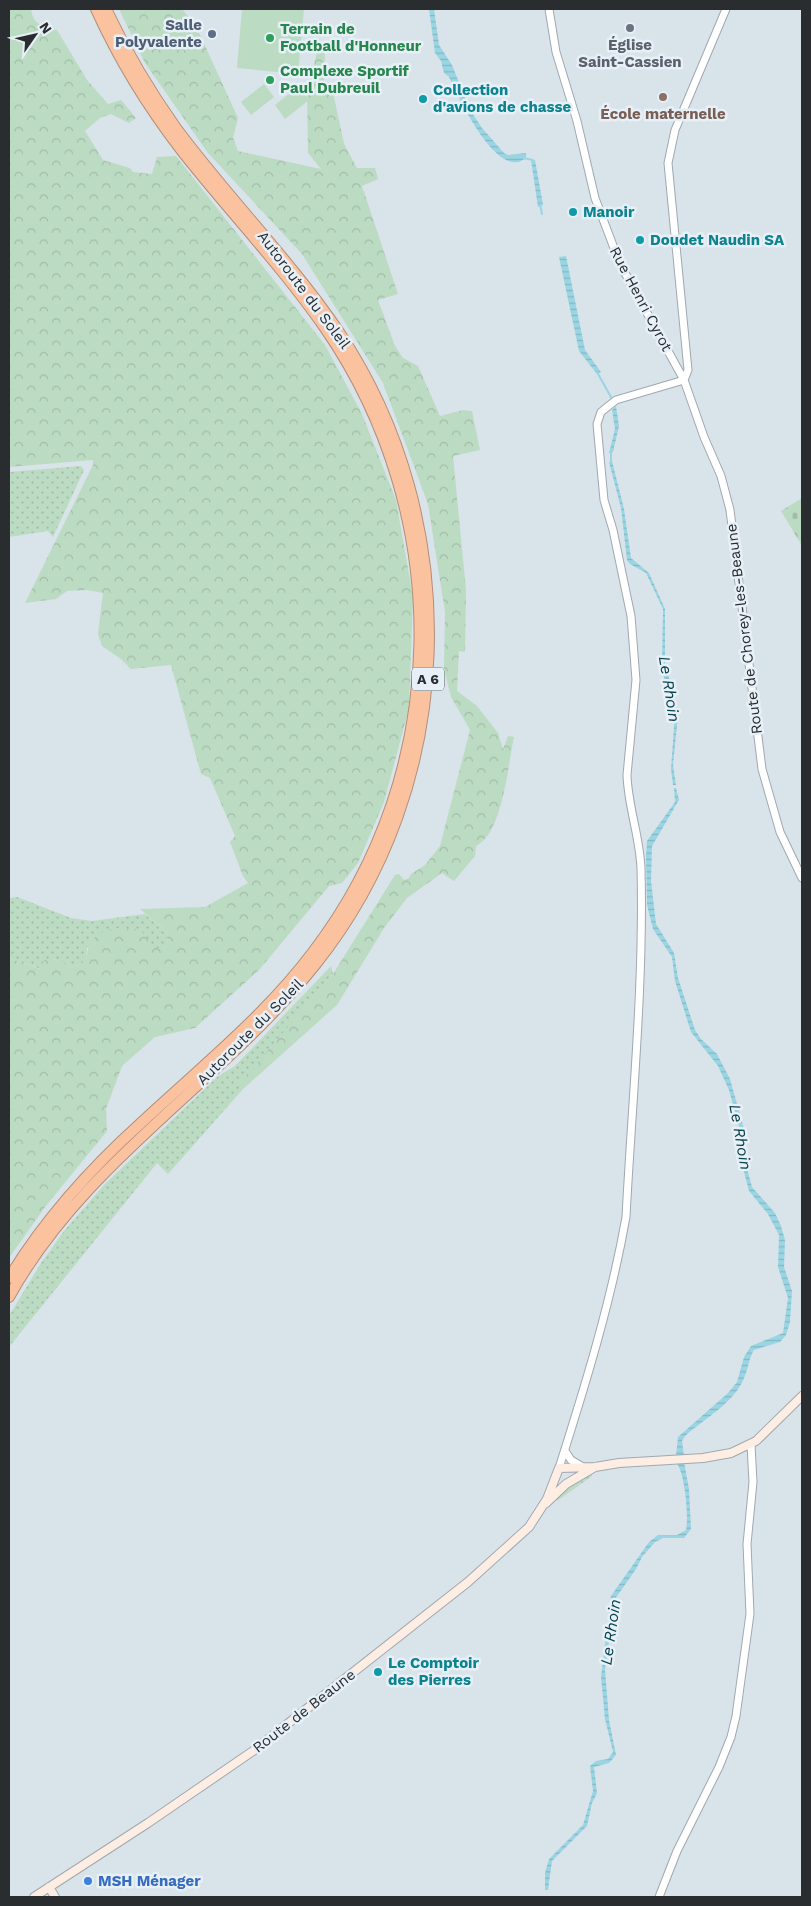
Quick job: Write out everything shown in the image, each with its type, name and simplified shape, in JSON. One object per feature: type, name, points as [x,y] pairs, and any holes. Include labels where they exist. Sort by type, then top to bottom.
[{"type":"highway","name":"Autoroute du Soleil","points":[[9,1278],[38,1234],[76,1188],[125,1138],[264,1009],[296,974],[328,931],[364,872],[389,813],[409,740],[420,665],[420,598],[412,534],[393,462],[366,398],[340,351],[307,303],[201,175],[157,117],[125,67],[96,9]]},
{"type":"highway","name":"Autoroute du Soleil","points":[[9,1297],[52,1231],[93,1182],[270,1016],[308,973],[343,926],[376,866],[401,805],[418,742],[429,666],[428,586],[418,522],[398,449],[372,389],[342,337],[308,288],[168,116],[136,67],[106,9]]},
{"type":"main road","points":[[574,1480],[563,1478],[559,1470],[584,1466],[594,1467],[631,1462],[723,1455],[751,1445],[802,1396]]},
{"type":"main road","points":[[543,1506],[574,1480],[594,1467]]},
{"type":"main road","name":"Route de Beaune","points":[[34,1897],[148,1823],[276,1733],[489,1565],[524,1533],[543,1506],[559,1470]]},
{"type":"main road","points":[[48,1887],[55,1897]]},
{"type":"street","name":"Rue Henri Cyrot","points":[[549,9],[556,52],[577,121],[592,189],[618,258],[684,380]]},
{"type":"street","points":[[559,1470],[616,1268],[626,1217],[640,958],[641,885],[639,851],[627,792],[636,680],[631,611],[600,478],[597,424],[601,412],[616,400],[684,380],[688,370],[668,163],[675,130],[725,11]]},
{"type":"street","name":"Route de Chorey-les-Beaune","points":[[684,380],[724,486],[730,510],[762,769],[780,832],[802,878]]},
{"type":"street","points":[[659,1897],[677,1850],[719,1767],[731,1738],[736,1716],[750,1614],[748,1544],[753,1482],[751,1445]]},
{"type":"street","points":[[565,1451],[573,1462],[584,1466]]},
{"type":"green space","points":[[9,9],[31,9],[36,22],[57,30],[87,80],[108,104],[121,100],[136,118],[129,123],[111,114],[100,118],[85,131],[103,160],[130,168],[133,172],[152,174],[157,157],[176,156],[325,345],[362,414],[396,500],[413,597],[409,708],[384,802],[358,863],[342,883],[329,886],[259,970],[195,1028],[155,1037],[122,1066],[106,1109],[107,1131],[45,1207],[9,1258],[9,958],[40,969],[44,960],[52,959],[77,966],[86,961],[88,950],[97,935],[104,931],[121,928],[141,930],[153,947],[161,949],[168,946],[167,932],[140,909],[205,907],[248,883],[243,876],[230,842],[235,836],[210,778],[201,774],[171,665],[131,669],[121,659],[102,646],[98,634],[103,593],[87,590],[67,591],[56,599],[25,603],[93,465],[93,460],[9,467]]},
{"type":"green space","points":[[119,9],[182,9],[196,26],[238,118],[233,138],[238,151],[321,169],[308,153],[307,93],[318,48],[325,53],[324,81],[331,83],[344,144],[357,168],[375,168],[378,179],[362,186],[398,294],[378,300],[395,346],[403,358],[418,366],[440,416],[463,410],[472,411],[480,450],[453,456],[466,590],[465,652],[459,651],[457,691],[477,706],[498,733],[503,749],[508,736],[514,737],[503,797],[498,813],[485,839],[476,846],[475,856],[454,881],[442,873],[407,898],[384,928],[337,1005],[243,1089],[239,1084],[333,974],[395,875],[399,874],[404,880],[409,878],[411,874],[425,865],[440,846],[470,730],[451,697],[444,669],[445,612],[428,504],[383,383],[302,254],[208,153],[145,63]]},
{"type":"green space","name":"Terrain de Football d'Honneur","points":[[242,9],[304,9],[298,74],[237,68]]},
{"type":"green space","points":[[264,84],[274,97],[251,115],[241,102]]},
{"type":"green space","points":[[299,86],[309,100],[285,119],[275,105]]},
{"type":"green space","points":[[81,466],[84,470],[53,537],[48,531],[9,537],[9,472]]},
{"type":"green space","points":[[802,498],[802,544],[801,544],[781,511]]},
{"type":"green space","points":[[17,897],[71,918],[92,921],[145,914],[167,932],[168,946],[161,949],[87,947],[86,961],[77,966],[52,959],[41,969],[9,958],[9,898]]},
{"type":"green space","points":[[331,966],[333,974],[240,1084],[243,1089],[168,1174],[157,1163],[9,1347],[9,1316],[41,1263],[64,1231],[104,1185],[217,1077],[235,1066]]},
{"type":"green space","points":[[592,1473],[592,1476],[557,1501],[557,1497],[563,1489]]},
{"type":"water","points":[[429,9],[434,9],[439,45],[452,65],[470,110],[482,128],[504,153],[508,155],[526,153],[526,159],[519,162],[508,161],[487,143],[477,129],[449,77],[444,73],[441,61],[435,53]]},
{"type":"water","points":[[531,160],[535,160],[543,205],[538,207]]},
{"type":"water","points":[[566,256],[585,350],[601,372],[597,374],[579,351],[559,257]]},
{"type":"water","points":[[616,406],[619,426],[613,452],[609,453],[615,429],[612,410]]},
{"type":"water","points":[[612,461],[624,509],[631,558],[649,573],[665,609],[665,664],[678,716],[673,765],[676,785],[673,785],[671,769],[675,714],[672,698],[666,688],[662,667],[663,609],[646,573],[630,564],[627,560],[621,508],[609,462]]},
{"type":"water","points":[[674,788],[676,788],[679,800],[652,846],[651,881],[656,924],[674,953],[678,978],[695,1030],[701,1039],[717,1054],[730,1079],[746,1136],[743,1154],[752,1187],[775,1213],[781,1226],[785,1240],[784,1267],[792,1291],[790,1322],[786,1335],[780,1342],[754,1350],[743,1381],[735,1393],[685,1436],[682,1441],[684,1456],[676,1456],[678,1437],[728,1393],[737,1382],[744,1357],[751,1346],[783,1333],[788,1298],[778,1267],[779,1235],[768,1214],[749,1191],[739,1153],[742,1137],[729,1090],[718,1066],[691,1032],[675,981],[672,957],[653,929],[647,905],[647,841],[675,802]]},
{"type":"water","points":[[676,1462],[684,1462],[689,1489],[691,1529],[684,1538],[663,1538],[655,1542],[642,1557],[615,1599],[605,1670],[609,1720],[616,1755],[609,1763],[594,1767],[597,1793],[592,1803],[587,1826],[552,1861],[548,1890],[545,1890],[545,1873],[549,1859],[583,1825],[593,1791],[590,1766],[596,1761],[608,1759],[613,1752],[605,1719],[601,1677],[611,1596],[649,1542],[658,1535],[677,1535],[686,1530],[686,1495],[682,1475]]},
{"type":"waterway","name":"Le Rhoin","points":[[523,158],[533,160]]},
{"type":"waterway","name":"Le Rhoin","points":[[540,204],[542,214]]},
{"type":"waterway","name":"Le Rhoin","points":[[597,372],[612,399]]},
{"type":"waterway","name":"Le Rhoin","points":[[611,452],[611,462]]},
{"type":"place","name":"Église Saint-Cassien","points":[[630,28]]},
{"type":"place","name":"Salle Polyvalente","points":[[212,34]]},
{"type":"place","name":"Terrain de Football d'Honneur","points":[[270,38]]},
{"type":"place","name":"Complexe Sportif Paul Dubreuil","points":[[270,80]]},
{"type":"place","name":"École maternelle","points":[[663,97]]},
{"type":"place","name":"Collection d'avions de chasse","points":[[423,99]]},
{"type":"place","name":"Manoir","points":[[573,212]]},
{"type":"place","name":"Doudet Naudin SA","points":[[640,240]]},
{"type":"place","name":"Le Comptoir des Pierres","points":[[378,1672]]},
{"type":"place","name":"MSH Ménager","points":[[88,1881]]}]
